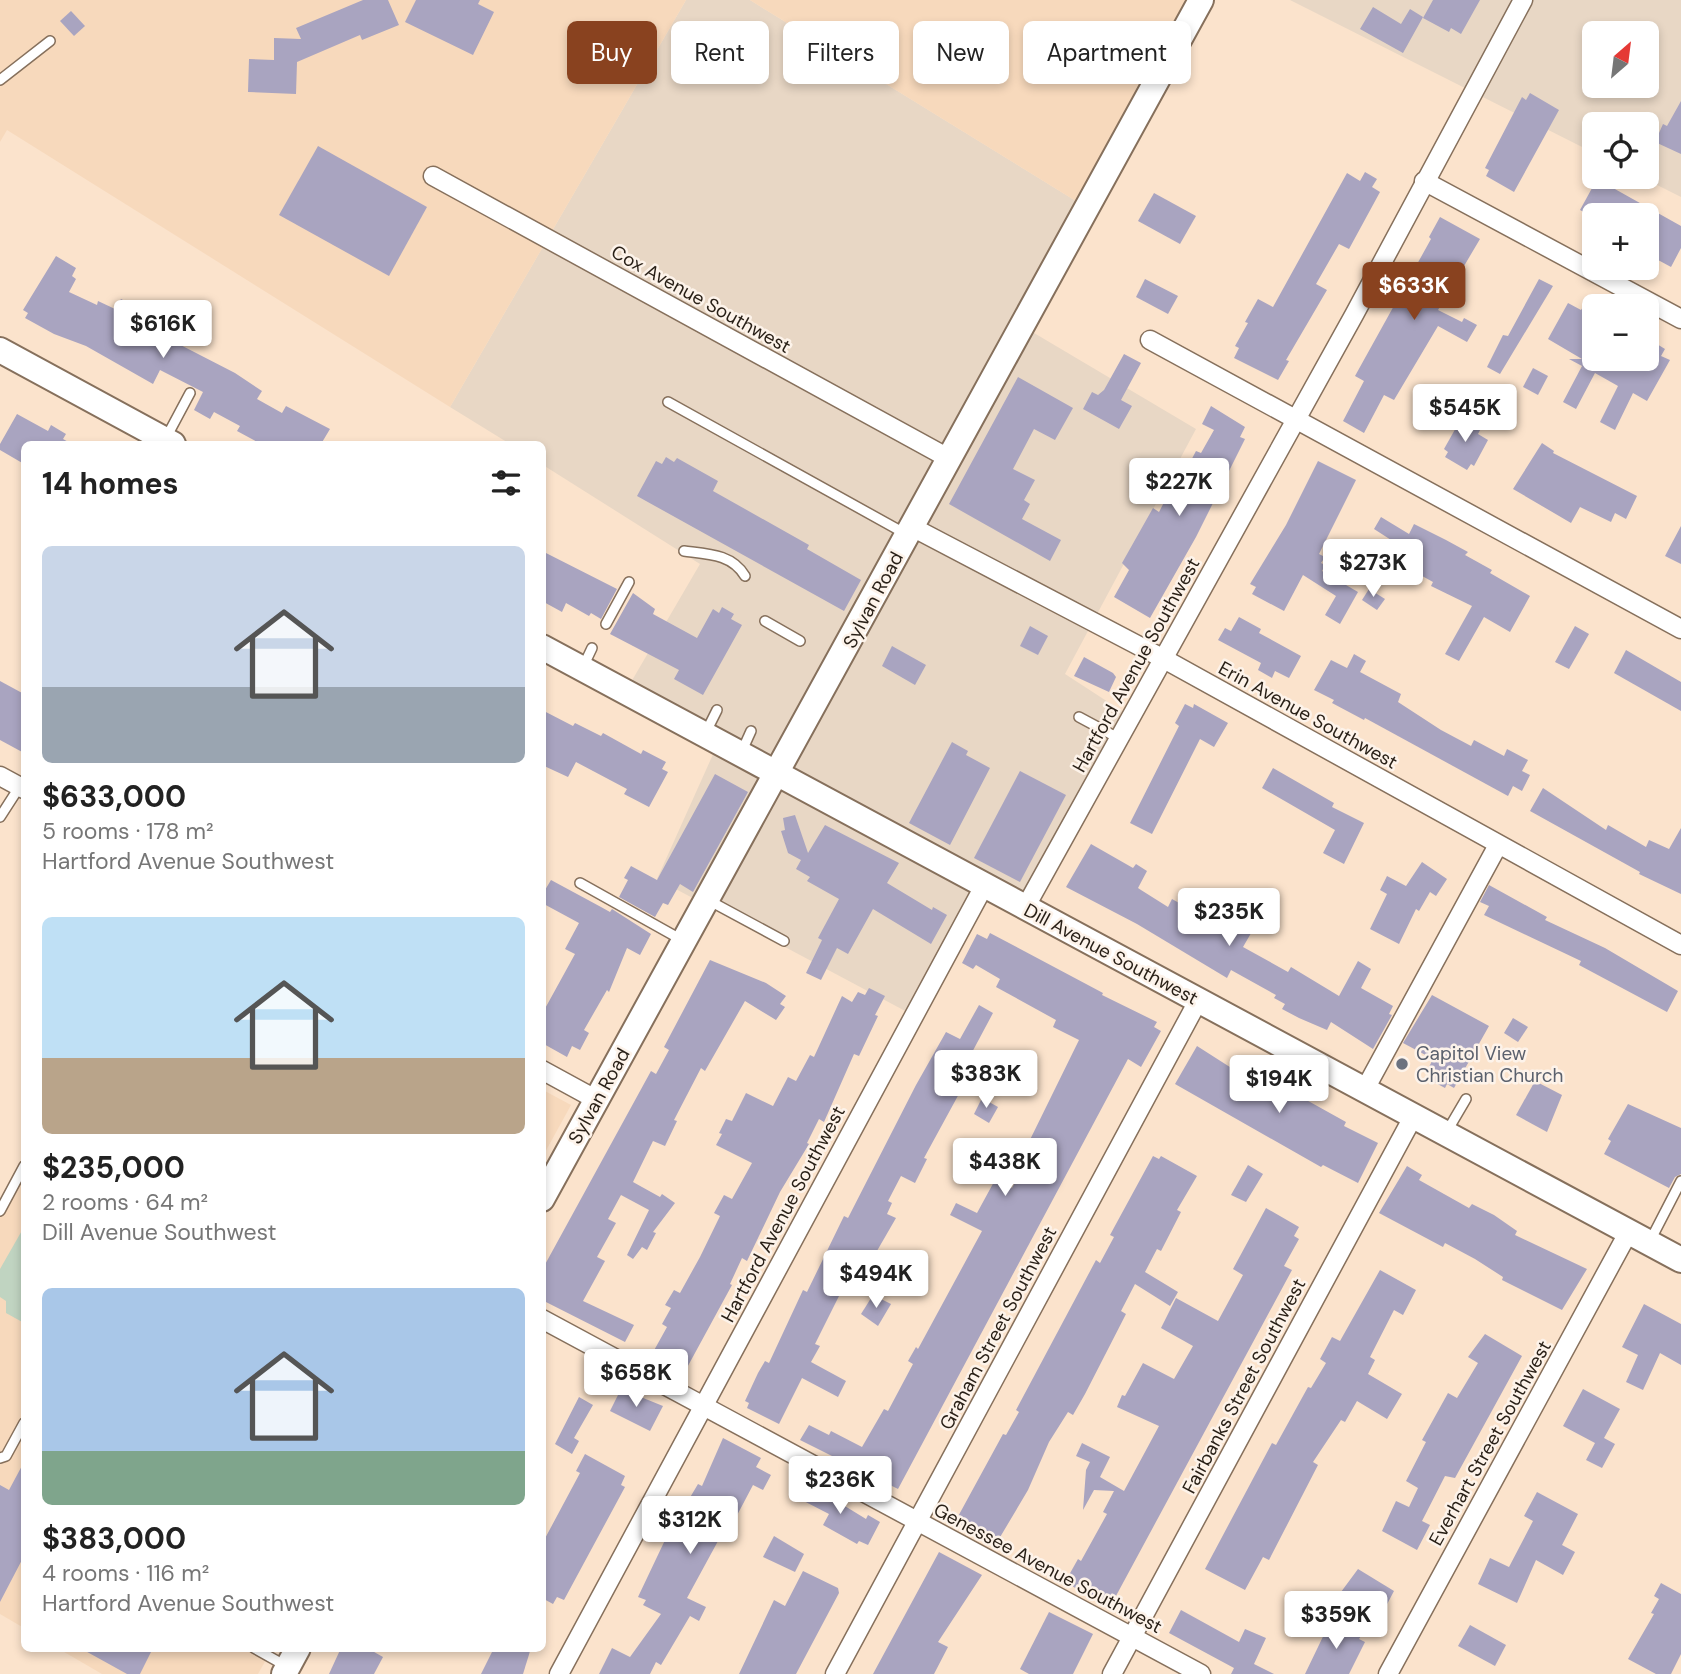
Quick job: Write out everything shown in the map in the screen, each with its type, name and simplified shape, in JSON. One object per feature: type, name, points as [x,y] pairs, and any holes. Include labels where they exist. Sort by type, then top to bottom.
[{"type":"main road","name":"Sylvan Road","points":[[546,1192],[778,775],[1201,0]]},
{"type":"main road","points":[[0,350],[167,441]]},
{"type":"main road","name":"Dill Avenue Southwest","points":[[546,648],[587,658],[704,735],[1681,1260]]},
{"type":"street","name":"Hartford Avenue Southwest","points":[[1026,908],[1523,0]]},
{"type":"street","name":"Cox Avenue Southwest","points":[[433,176],[950,459]]},
{"type":"street","points":[[1424,181],[1681,318]]},
{"type":"street","points":[[1150,340],[1681,629]]},
{"type":"street","name":"Erin Avenue Southwest","points":[[910,531],[1164,659],[1681,945]]},
{"type":"street","points":[[0,776],[21,787]]},
{"type":"street","points":[[1364,1091],[1499,845]]},
{"type":"street","name":"Hartford Avenue Southwest","points":[[559,1674],[984,886]]},
{"type":"street","name":"Graham Street Southwest","points":[[835,1674],[1198,1001]]},
{"type":"street","points":[[546,1072],[597,1100]]},
{"type":"street","name":"Fairbanks Street Southwest","points":[[1112,1674],[1413,1117]]},
{"type":"street","name":"Everhart Street Southwest","points":[[1388,1674],[1639,1238]]},
{"type":"street","name":"Genessee Avenue Southwest","points":[[546,1321],[1201,1674]]},
{"type":"lane","points":[[0,80],[50,41]]},
{"type":"lane","points":[[169,441],[190,393]]},
{"type":"lane","points":[[668,402],[910,531]]},
{"type":"lane","points":[[684,551],[714,555],[737,563],[745,576]]},
{"type":"lane","points":[[606,624],[629,582]]},
{"type":"lane","points":[[765,621],[800,640]]},
{"type":"lane","points":[[704,735],[717,710]]},
{"type":"lane","points":[[1079,717],[1120,738]]},
{"type":"lane","points":[[740,754],[751,731]]},
{"type":"lane","points":[[0,817],[21,789]]},
{"type":"lane","points":[[580,883],[685,942]]},
{"type":"lane","points":[[708,900],[784,941]]},
{"type":"lane","points":[[1445,1135],[1466,1099]]},
{"type":"lane","points":[[0,1211],[21,1172]]},
{"type":"lane","points":[[1639,1238],[1681,1181]]},
{"type":"lane","points":[[0,1458],[6,1456],[21,1428]]},
{"type":"lane","points":[[264,1652],[290,1663]]},
{"type":"shaded area","points":[[0,0],[686,0],[674,21],[671,21],[671,26],[657,50],[657,21],[567,21],[567,84],[637,84],[450,407],[7,130],[0,142]]},
{"type":"shaded area","points":[[686,0],[750,0],[784,21],[783,84],[886,84],[1092,211],[1029,330],[1196,429],[1065,674],[1122,711],[1022,911],[976,889],[909,1013],[657,879],[719,741],[627,689],[700,564],[546,467],[546,441],[505,441],[450,407],[637,84],[657,84],[657,50],[671,26],[671,84],[769,84],[769,21],[674,21]]},
{"type":"shaded area","points":[[750,0],[1203,0],[1191,23],[1023,21],[1023,84],[1159,84],[1092,211],[886,84],[899,84],[899,21],[784,21]]},
{"type":"shaded area","points":[[1290,0],[1681,0],[1681,197],[1659,186],[1659,112],[1582,112],[1582,147]]},
{"type":"shaded area","points":[[546,1092],[571,1105],[546,1151]]},
{"type":"shaded area","points":[[21,1179],[21,1626],[0,1614],[0,1215]]},
{"type":"shaded area","points":[[64,1652],[270,1652],[258,1674],[102,1674]]},
{"type":"green space","points":[[21,1232],[21,1321],[6,1313],[6,1301],[0,1297],[0,1269]]},
{"type":"building","points":[[363,0],[388,0],[399,25],[362,40],[360,35],[297,62],[296,94],[248,92],[249,59],[274,60],[274,38],[301,39],[296,28]]},
{"type":"building","points":[[416,0],[480,0],[478,4],[494,12],[473,55],[405,22]]},
{"type":"building","points":[[1433,0],[1480,0],[1461,34],[1451,28],[1449,32],[1423,18]]},
{"type":"building","points":[[1373,7],[1401,24],[1410,9],[1423,17],[1403,53],[1360,29]]},
{"type":"building","points":[[71,11],[85,26],[74,36],[60,21]]},
{"type":"building","points":[[1530,93],[1559,110],[1514,192],[1486,176],[1489,170],[1485,168],[1522,97],[1526,100]]},
{"type":"building","points":[[1681,101],[1681,154],[1659,144],[1659,133],[1663,124],[1667,126]]},
{"type":"building","points":[[318,146],[427,207],[389,276],[279,215]]},
{"type":"building","points":[[1365,172],[1377,179],[1372,187],[1380,192],[1349,249],[1339,244],[1316,284],[1327,290],[1286,360],[1289,361],[1278,380],[1234,358],[1239,348],[1235,346],[1258,299],[1273,307],[1347,173],[1360,181]]},
{"type":"building","points":[[1592,189],[1615,189],[1640,203],[1584,203]]},
{"type":"building","points":[[1154,193],[1196,216],[1180,244],[1138,221]]},
{"type":"building","points":[[1659,214],[1681,226],[1681,248],[1671,267],[1659,260]]},
{"type":"building","points":[[1440,217],[1480,239],[1438,310],[1462,322],[1464,318],[1477,325],[1467,342],[1438,326],[1394,400],[1384,395],[1364,433],[1343,421],[1364,381],[1355,376],[1431,239],[1429,237]]},
{"type":"building","points":[[56,256],[76,268],[72,276],[76,279],[69,292],[97,305],[98,301],[115,309],[121,299],[136,307],[127,322],[161,340],[163,336],[235,373],[262,391],[257,399],[282,413],[286,406],[330,429],[323,441],[255,441],[237,431],[240,426],[214,412],[210,419],[194,410],[203,392],[160,370],[153,384],[86,346],[54,334],[25,318],[28,313],[23,310]]},
{"type":"building","points":[[1145,279],[1178,296],[1168,314],[1136,297]]},
{"type":"building","points":[[1539,279],[1553,286],[1500,374],[1487,367],[1503,335],[1508,336]]},
{"type":"building","points":[[1568,303],[1582,308],[1582,359],[1548,339]]},
{"type":"building","points":[[1659,345],[1665,349],[1661,356],[1670,360],[1647,401],[1633,393],[1615,430],[1600,422],[1618,386],[1595,373],[1576,409],[1563,402],[1582,366],[1582,371],[1659,371]]},
{"type":"building","points":[[1124,354],[1141,363],[1121,400],[1132,406],[1119,429],[1083,409],[1092,392],[1098,395],[1104,390]]},
{"type":"building","points":[[1569,359],[1582,359],[1582,366]]},
{"type":"building","points":[[1533,368],[1548,376],[1538,395],[1523,387]]},
{"type":"building","points":[[1018,377],[1073,408],[1055,440],[1034,429],[1013,469],[1035,480],[1024,500],[1030,504],[1022,519],[1061,540],[1050,561],[949,504]]},
{"type":"building","points":[[1211,406],[1245,427],[1240,437],[1245,439],[1196,537],[1150,618],[1114,597],[1129,570],[1122,563],[1153,508],[1159,512],[1174,483],[1178,485],[1196,451],[1201,453],[1214,430],[1202,424]]},
{"type":"building","points":[[17,414],[48,431],[51,425],[66,434],[63,439],[67,441],[21,441],[21,462],[0,450],[0,444]]},
{"type":"building","points":[[1462,417],[1481,428],[1478,434],[1488,440],[1474,466],[1471,464],[1467,470],[1445,457],[1448,452],[1444,449]]},
{"type":"building","points":[[1542,443],[1554,451],[1553,453],[1637,496],[1626,519],[1615,513],[1611,522],[1580,507],[1571,523],[1513,489]]},
{"type":"building","points":[[666,457],[674,462],[677,458],[718,481],[713,491],[809,545],[807,549],[861,580],[844,611],[637,496],[656,461],[662,464]]},
{"type":"building","points":[[1318,461],[1356,480],[1319,554],[1325,557],[1321,563],[1325,565],[1322,571],[1358,592],[1340,624],[1325,615],[1336,596],[1303,575],[1284,611],[1252,594],[1256,587],[1250,584],[1286,525]]},
{"type":"building","points":[[1381,517],[1409,534],[1414,524],[1446,540],[1468,552],[1465,555],[1492,570],[1490,573],[1530,596],[1510,632],[1484,617],[1459,661],[1445,654],[1472,606],[1431,586],[1433,582],[1395,561],[1402,547],[1374,529]]},
{"type":"building","points":[[1681,526],[1681,564],[1665,556]]},
{"type":"building","points":[[546,553],[617,589],[601,619],[591,613],[589,616],[566,603],[562,612],[546,603]]},
{"type":"building","points":[[1369,589],[1385,599],[1377,610],[1362,600]]},
{"type":"building","points":[[633,593],[655,609],[653,614],[697,638],[713,609],[719,613],[722,607],[734,614],[731,619],[742,625],[703,695],[674,679],[679,670],[610,634]]},
{"type":"building","points":[[1239,617],[1261,629],[1259,633],[1301,656],[1289,678],[1275,671],[1272,678],[1258,670],[1261,663],[1218,640],[1225,628],[1231,631]]},
{"type":"building","points":[[1030,626],[1048,636],[1038,655],[1020,646]]},
{"type":"building","points":[[1575,626],[1589,634],[1569,669],[1555,662]]},
{"type":"building","points":[[892,646],[926,665],[915,685],[882,666]]},
{"type":"building","points":[[1626,650],[1681,682],[1681,711],[1614,673]]},
{"type":"building","points":[[1354,654],[1366,661],[1360,672],[1401,694],[1398,702],[1441,730],[1471,746],[1474,740],[1504,756],[1507,749],[1528,760],[1522,771],[1530,775],[1522,791],[1513,786],[1508,796],[1365,718],[1364,720],[1332,703],[1334,700],[1314,690],[1331,660],[1347,668]]},
{"type":"building","points":[[1084,657],[1116,677],[1109,692],[1074,676]]},
{"type":"building","points":[[0,681],[21,692],[21,751],[0,740]]},
{"type":"building","points":[[1185,704],[1193,708],[1194,704],[1228,723],[1214,747],[1200,739],[1152,834],[1130,823],[1179,726],[1175,723]]},
{"type":"building","points":[[546,712],[573,726],[575,723],[601,736],[603,733],[641,754],[643,750],[666,762],[662,769],[668,772],[649,807],[624,794],[627,789],[576,762],[568,777],[546,767]]},
{"type":"building","points":[[952,742],[968,751],[966,755],[990,768],[950,845],[909,823]]},
{"type":"building","points":[[1273,768],[1334,803],[1332,807],[1364,823],[1344,864],[1323,853],[1335,830],[1262,788]]},
{"type":"building","points":[[1020,771],[1066,795],[1020,882],[974,858]]},
{"type":"building","points":[[715,774],[748,792],[693,892],[680,884],[668,905],[663,903],[655,917],[619,897],[628,880],[624,878],[631,866],[657,880]]},
{"type":"building","points":[[1543,788],[1606,830],[1608,825],[1646,847],[1649,840],[1669,849],[1681,828],[1681,894],[1639,874],[1640,872],[1530,811]]},
{"type":"building","points":[[795,815],[808,853],[825,825],[899,863],[887,883],[932,910],[933,907],[947,915],[931,944],[873,909],[848,954],[837,948],[821,980],[806,973],[822,940],[818,938],[839,899],[807,881],[810,877],[796,869],[801,860],[788,853],[781,831],[785,830],[783,818]]},
{"type":"building","points":[[1091,844],[1133,868],[1136,864],[1147,871],[1138,888],[1168,907],[1172,899],[1188,908],[1193,899],[1198,901],[1200,898],[1254,928],[1243,947],[1288,972],[1291,967],[1339,996],[1358,961],[1371,969],[1361,988],[1393,1006],[1389,1014],[1392,1015],[1373,1049],[1331,1022],[1327,1030],[1299,1018],[1282,1009],[1285,1004],[1274,998],[1276,995],[1231,970],[1227,978],[1137,924],[1066,887]]},
{"type":"building","points":[[1422,862],[1447,879],[1436,896],[1430,892],[1419,911],[1416,909],[1399,944],[1370,929],[1387,894],[1380,890],[1387,876],[1406,886]]},
{"type":"building","points":[[551,880],[610,912],[612,909],[651,934],[640,955],[627,948],[609,992],[607,990],[584,1030],[589,1033],[580,1050],[572,1046],[567,1057],[546,1045],[546,1007],[575,954],[565,949],[579,923],[546,905],[546,888]]},
{"type":"building","points":[[1489,885],[1547,917],[1545,920],[1605,948],[1678,991],[1667,1012],[1579,965],[1581,961],[1484,915],[1489,906],[1480,902]]},
{"type":"building","points":[[990,933],[1157,1022],[1154,1027],[1161,1031],[1141,1067],[1128,1059],[898,1489],[800,1440],[809,1425],[829,1435],[831,1431],[862,1447],[884,1409],[888,1411],[913,1364],[908,1361],[916,1347],[918,1349],[982,1231],[950,1215],[956,1203],[977,1213],[995,1180],[1012,1188],[1028,1159],[1022,1156],[1079,1040],[1053,1027],[1056,1020],[996,987],[1000,979],[976,965],[973,969],[962,963],[977,934],[987,939]]},
{"type":"building","points":[[710,960],[766,983],[786,996],[780,1004],[785,1007],[776,1020],[745,1001],[705,1071],[701,1068],[674,1120],[677,1121],[665,1146],[653,1141],[633,1182],[660,1197],[662,1194],[675,1203],[653,1232],[656,1233],[647,1250],[642,1247],[633,1259],[627,1255],[649,1210],[621,1195],[608,1219],[616,1223],[597,1257],[605,1261],[583,1301],[634,1325],[625,1342],[546,1302],[546,1263],[651,1071],[656,1074],[669,1050],[664,1047]]},
{"type":"building","points":[[869,988],[885,996],[859,1056],[854,1054],[824,1122],[819,1119],[807,1143],[809,1144],[780,1192],[747,1261],[742,1258],[730,1284],[732,1285],[683,1375],[652,1354],[667,1327],[662,1324],[671,1308],[665,1305],[674,1290],[680,1293],[700,1257],[720,1216],[714,1213],[724,1195],[732,1199],[752,1163],[716,1145],[722,1134],[719,1133],[726,1119],[732,1121],[746,1093],[773,1106],[788,1077],[796,1081],[810,1055],[814,1057],[842,996],[852,1002],[858,992],[865,995]]},
{"type":"building","points":[[1432,995],[1489,1026],[1454,1088],[1447,1084],[1445,1088],[1432,1081],[1435,1076],[1427,1071],[1433,1059],[1403,1043]]},
{"type":"building","points":[[979,1005],[993,1013],[953,1088],[960,1092],[924,1158],[927,1159],[915,1183],[901,1176],[888,1201],[892,1203],[887,1214],[896,1218],[855,1289],[845,1284],[815,1344],[820,1346],[811,1362],[846,1381],[838,1397],[802,1378],[779,1424],[747,1408],[749,1403],[745,1401],[758,1373],[765,1361],[769,1363],[803,1290],[807,1292],[844,1216],[848,1218],[946,1032],[960,1039]]},
{"type":"building","points":[[1513,1018],[1528,1027],[1518,1042],[1504,1033]]},
{"type":"building","points":[[1197,1046],[1258,1085],[1265,1077],[1346,1122],[1344,1126],[1378,1143],[1358,1183],[1323,1165],[1321,1167],[1175,1084]]},
{"type":"building","points":[[1535,1081],[1562,1095],[1547,1132],[1516,1115]]},
{"type":"building","points":[[982,1098],[998,1107],[989,1123],[974,1114]]},
{"type":"building","points":[[1628,1104],[1681,1128],[1681,1174],[1675,1177],[1669,1188],[1604,1154],[1611,1141],[1608,1139]]},
{"type":"building","points":[[1153,1156],[1159,1159],[1161,1156],[1197,1176],[1177,1210],[1181,1212],[1161,1251],[1157,1249],[1145,1272],[1178,1292],[1170,1306],[1135,1284],[1121,1311],[1126,1314],[1085,1394],[1073,1415],[1068,1412],[1049,1442],[1028,1490],[996,1544],[955,1522],[1003,1434],[1006,1435],[1019,1412],[1016,1410],[1096,1260],[1100,1263],[1114,1237],[1110,1235]]},
{"type":"building","points":[[1248,1165],[1263,1174],[1246,1202],[1231,1195]]},
{"type":"building","points":[[1407,1166],[1422,1175],[1419,1180],[1469,1208],[1472,1204],[1494,1215],[1517,1231],[1515,1235],[1587,1269],[1562,1310],[1502,1280],[1503,1277],[1445,1243],[1443,1247],[1379,1213]]},
{"type":"building","points":[[1266,1208],[1299,1227],[1294,1236],[1299,1239],[1284,1266],[1292,1270],[1110,1607],[1070,1585],[1074,1577],[1069,1575],[1078,1559],[1081,1561],[1107,1514],[1103,1512],[1114,1491],[1094,1490],[1083,1510],[1086,1470],[1090,1462],[1076,1456],[1082,1443],[1110,1457],[1100,1477],[1124,1491],[1159,1426],[1117,1407],[1122,1395],[1125,1396],[1143,1363],[1174,1379],[1193,1346],[1161,1328],[1176,1298],[1218,1321],[1243,1275],[1233,1269]]},
{"type":"building","points":[[1380,1270],[1416,1290],[1403,1315],[1394,1310],[1370,1357],[1375,1360],[1368,1374],[1402,1394],[1387,1419],[1357,1401],[1345,1422],[1341,1420],[1313,1462],[1318,1465],[1269,1560],[1263,1557],[1245,1590],[1205,1569],[1272,1443],[1276,1445],[1308,1387],[1311,1388],[1326,1363],[1320,1359],[1332,1337],[1340,1341]]},
{"type":"building","points":[[873,1295],[891,1304],[878,1326],[861,1314]]},
{"type":"building","points":[[1644,1304],[1681,1324],[1681,1365],[1660,1353],[1643,1390],[1626,1382],[1638,1355],[1622,1347]]},
{"type":"building","points":[[1485,1334],[1522,1356],[1455,1478],[1445,1476],[1422,1521],[1430,1525],[1417,1550],[1382,1531],[1396,1501],[1409,1507],[1418,1488],[1406,1481],[1426,1442],[1422,1440],[1448,1393],[1457,1398],[1478,1363],[1468,1357]]},
{"type":"building","points":[[621,1389],[663,1406],[650,1431],[610,1411]]},
{"type":"building","points":[[1583,1389],[1620,1409],[1604,1438],[1615,1444],[1602,1468],[1586,1460],[1595,1443],[1563,1426]]},
{"type":"building","points":[[579,1397],[593,1405],[574,1438],[579,1441],[572,1454],[555,1444]]},
{"type":"building","points":[[723,1438],[761,1458],[756,1467],[771,1475],[763,1490],[753,1485],[734,1521],[730,1519],[687,1598],[706,1607],[699,1621],[690,1616],[661,1665],[656,1662],[650,1674],[599,1674],[612,1648],[630,1657],[661,1614],[643,1605],[646,1600],[638,1597],[666,1538],[698,1484],[702,1486]]},
{"type":"building","points":[[585,1454],[625,1476],[621,1485],[625,1487],[564,1600],[557,1597],[553,1604],[546,1600],[546,1537],[580,1473],[576,1471]]},
{"type":"building","points":[[21,1468],[21,1562],[0,1602],[0,1485],[9,1490]]},
{"type":"building","points":[[804,1481],[866,1519],[868,1515],[880,1522],[868,1545],[859,1541],[857,1544],[823,1525],[829,1514],[796,1497]]},
{"type":"building","points":[[1537,1492],[1578,1514],[1562,1545],[1575,1552],[1563,1575],[1536,1560],[1517,1603],[1478,1584],[1490,1558],[1509,1567],[1533,1521],[1524,1516]]},
{"type":"building","points":[[774,1536],[804,1554],[795,1572],[763,1557]]},
{"type":"building","points":[[939,1552],[982,1575],[938,1642],[948,1647],[934,1674],[873,1674]]},
{"type":"building","points":[[1358,1569],[1394,1591],[1384,1610],[1369,1602],[1366,1607],[1341,1592]]},
{"type":"building","points":[[803,1571],[838,1588],[839,1593],[796,1674],[739,1674],[774,1600],[785,1606]]},
{"type":"building","points":[[1661,1583],[1681,1594],[1681,1654],[1671,1674],[1656,1674],[1628,1659],[1654,1614],[1651,1613],[1659,1599],[1654,1596]]},
{"type":"building","points":[[1181,1610],[1239,1642],[1245,1629],[1266,1638],[1254,1664],[1274,1674],[1231,1674],[1234,1668],[1169,1633]]},
{"type":"building","points":[[1049,1612],[1093,1634],[1073,1674],[1029,1674],[1020,1669]]},
{"type":"building","points":[[1331,1620],[1361,1636],[1359,1639],[1365,1642],[1349,1674],[1305,1674]]},
{"type":"building","points":[[1470,1625],[1506,1645],[1495,1666],[1458,1646]]},
{"type":"building","points":[[87,1652],[151,1652],[140,1674],[127,1674]]},
{"type":"building","points":[[339,1652],[374,1652],[383,1657],[374,1674],[329,1674]]},
{"type":"building","points":[[492,1652],[530,1652],[523,1674],[481,1674]]},
{"type":"place","name":"Capitol View Christian Church","points":[[1402,1064]]}]
